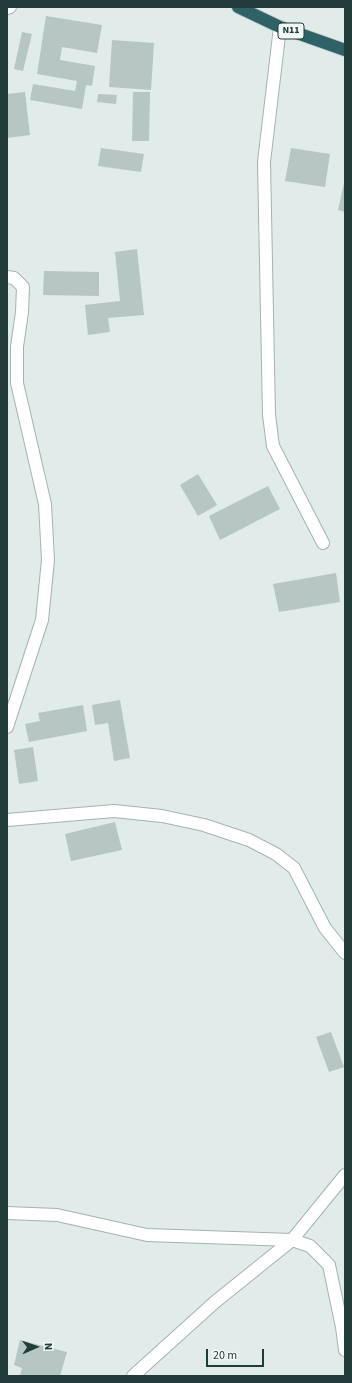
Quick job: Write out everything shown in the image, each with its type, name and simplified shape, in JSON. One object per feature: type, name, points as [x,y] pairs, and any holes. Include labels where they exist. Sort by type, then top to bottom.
[{"type":"highway","name":"N11","points":[[238,7],[280,27],[345,50]]},
{"type":"street","points":[[280,27],[264,162],[268,415],[273,446],[323,543]]},
{"type":"street","points":[[7,276],[14,278],[23,288],[22,312],[17,347],[17,382],[45,504],[48,560],[42,620],[7,727]]},
{"type":"street","points":[[7,820],[114,811],[162,816],[204,825],[249,840],[276,854],[294,868],[325,928],[345,953]]},
{"type":"street","points":[[133,1376],[215,1302],[292,1240],[345,1175]]},
{"type":"street","points":[[7,1213],[57,1215],[147,1235],[292,1240],[310,1246],[329,1265],[345,1350]]},
{"type":"building","points":[[46,16],[102,25],[97,53],[62,47],[60,60],[95,66],[92,86],[86,85],[82,109],[30,100],[33,84],[75,91],[77,81],[37,74]]},
{"type":"building","points":[[22,32],[32,34],[23,71],[14,69]]},
{"type":"building","points":[[112,40],[154,43],[151,90],[109,87]]},
{"type":"building","points":[[25,92],[30,135],[7,138],[7,94]]},
{"type":"building","points":[[133,92],[150,92],[149,141],[132,141]]},
{"type":"building","points":[[98,94],[117,95],[116,104],[97,102]]},
{"type":"building","points":[[101,148],[144,154],[141,172],[98,166]]},
{"type":"building","points":[[291,148],[330,154],[325,187],[285,181]]},
{"type":"building","points":[[345,183],[345,212],[338,210]]},
{"type":"building","points":[[137,249],[144,315],[108,318],[110,332],[88,335],[85,305],[120,301],[115,252]]},
{"type":"building","points":[[44,271],[99,272],[99,296],[43,295]]},
{"type":"building","points":[[198,474],[217,505],[198,516],[180,485]]},
{"type":"building","points":[[268,486],[280,509],[220,540],[209,516]]},
{"type":"building","points":[[336,573],[340,602],[279,612],[273,584]]},
{"type":"building","points":[[120,700],[130,758],[114,761],[108,723],[95,725],[92,705]]},
{"type":"building","points":[[83,705],[87,731],[29,742],[25,724],[40,721],[38,713]]},
{"type":"building","points":[[33,747],[38,781],[19,784],[14,750]]},
{"type":"building","points":[[115,822],[122,850],[71,861],[65,834]]},
{"type":"building","points":[[331,1032],[344,1067],[329,1072],[316,1037]]},
{"type":"building","points":[[20,1340],[67,1352],[60,1376],[20,1376],[22,1368],[14,1365]]}]
